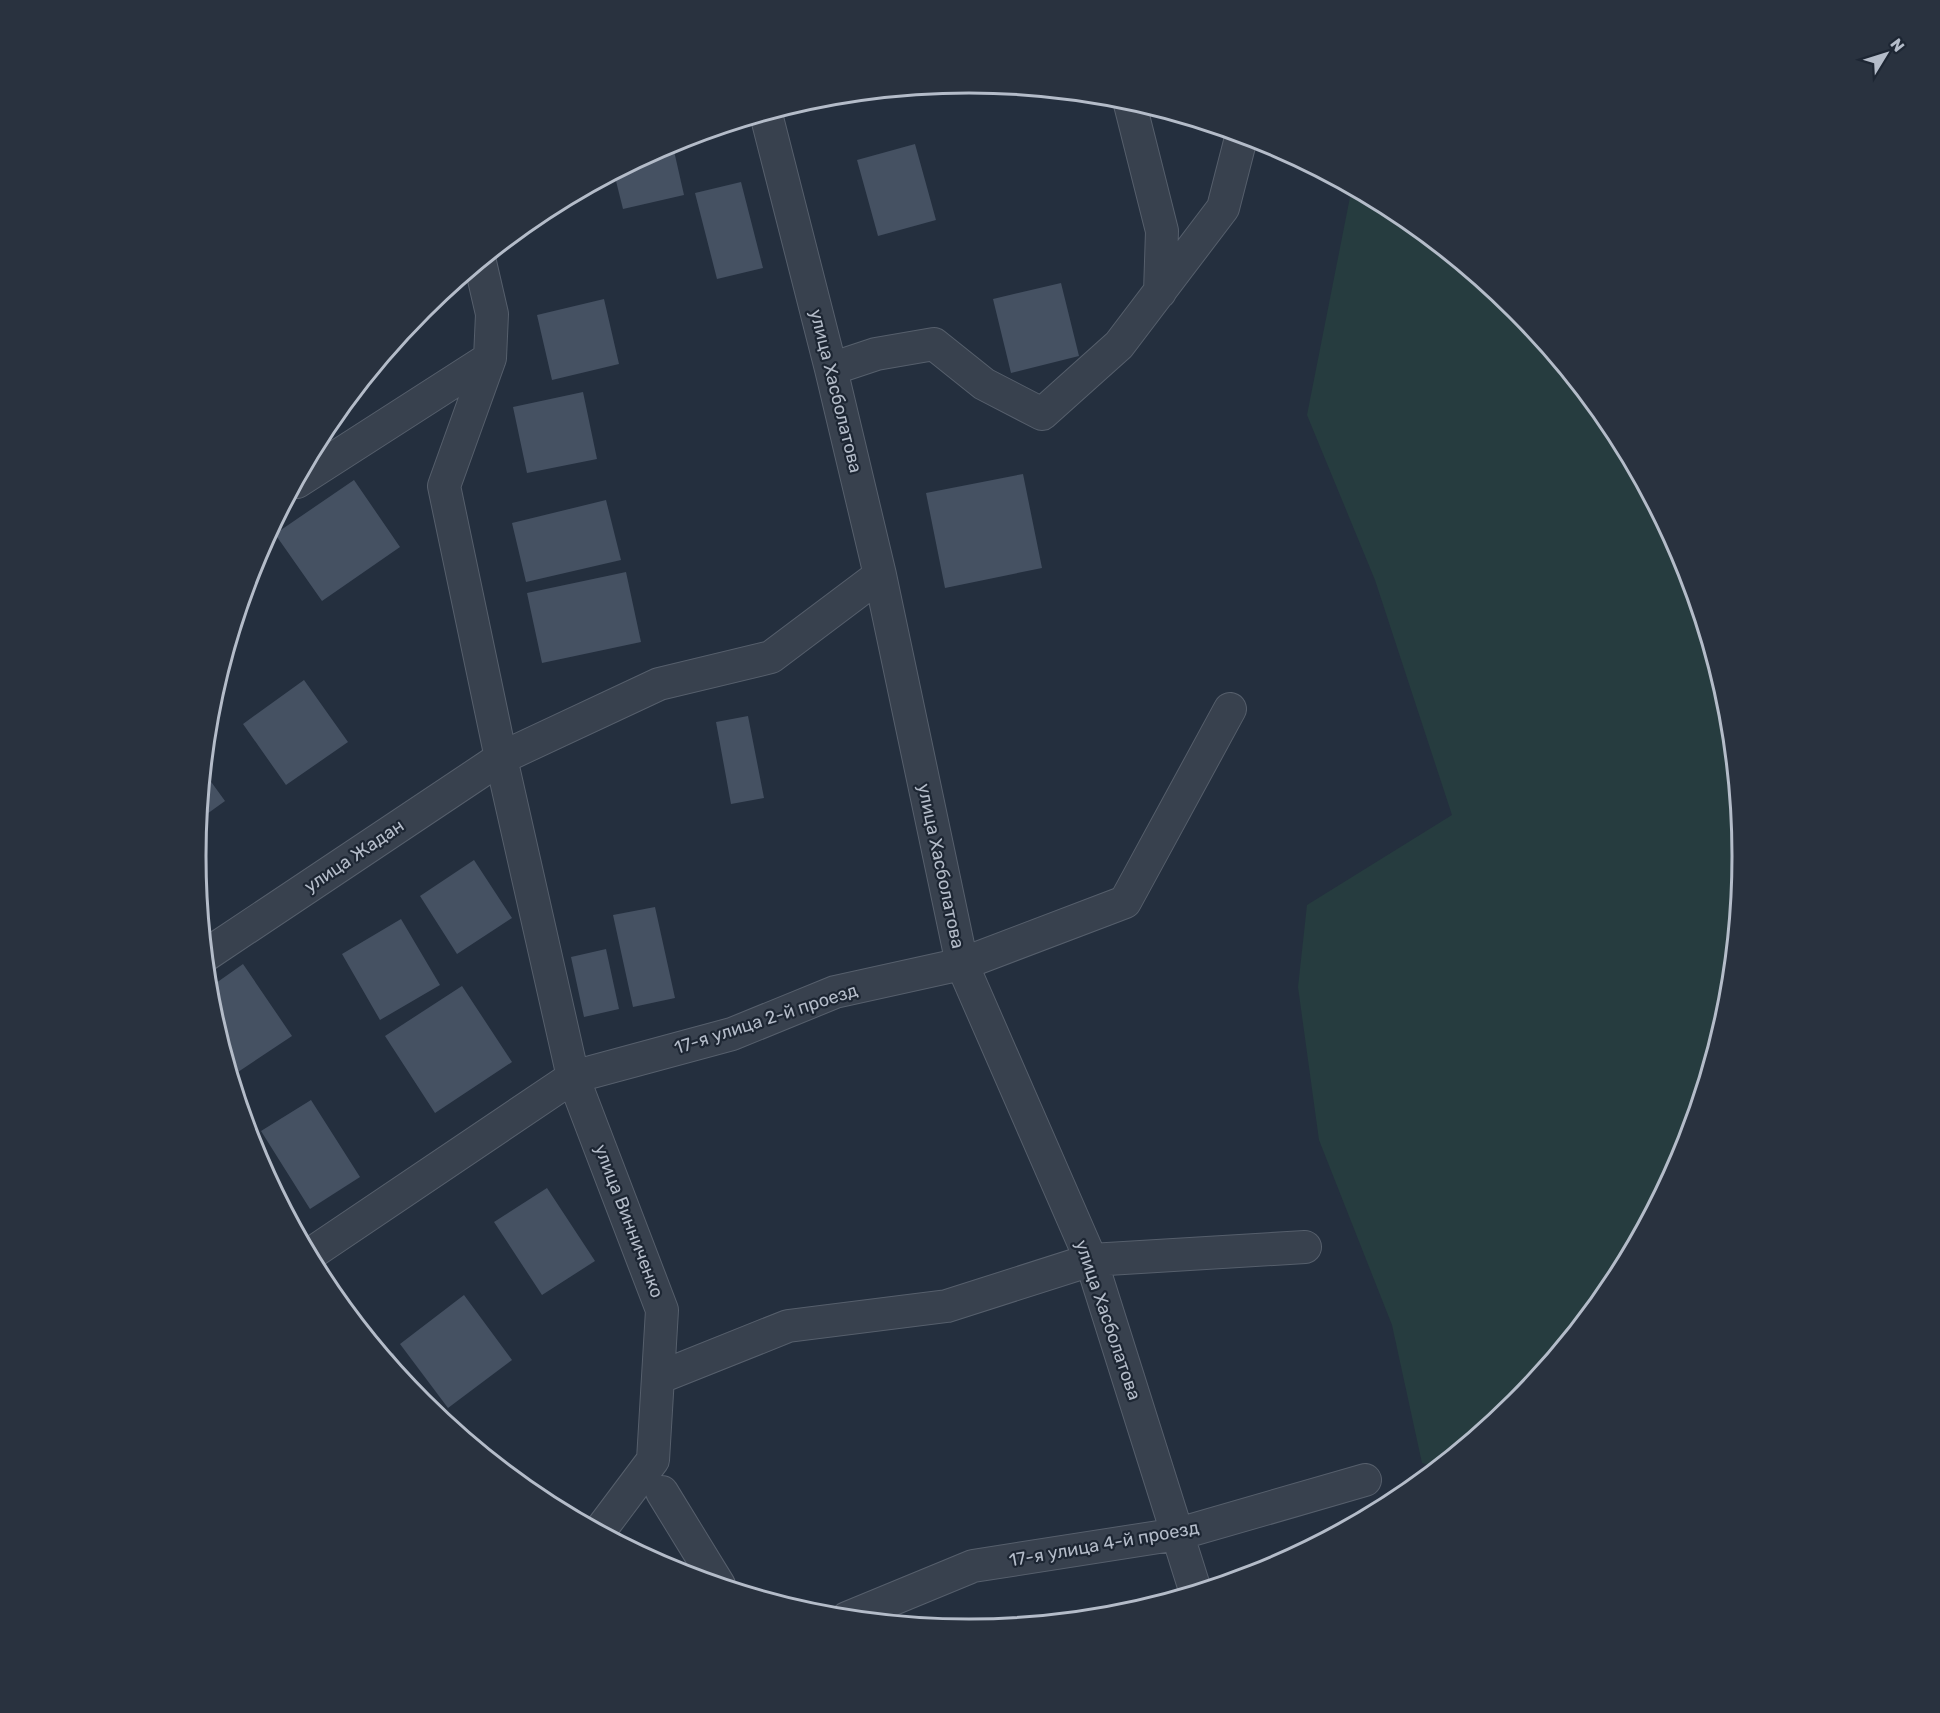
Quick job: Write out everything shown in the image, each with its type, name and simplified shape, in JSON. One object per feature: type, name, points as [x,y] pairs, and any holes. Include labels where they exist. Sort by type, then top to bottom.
[{"type":"street","points":[[1132,111],[1162,231],[1160,291]]},
{"type":"street","name":"улица Хасболатова","points":[[768,120],[831,369],[880,575],[962,964],[1091,1260],[1195,1586]]},
{"type":"street","points":[[831,369],[876,354],[934,344],[984,384],[1042,414],[1119,345],[1223,208],[1240,143]]},
{"type":"street","name":"улица Винниченко","points":[[482,270],[492,314],[490,358],[444,486],[501,758],[573,1077],[662,1310],[653,1460],[603,1526]]},
{"type":"street","points":[[310,474],[490,358]]},
{"type":"street","name":"улица Жадан","points":[[212,951],[501,758],[659,684],[771,657],[880,575]]},
{"type":"street","name":"17-я улица 2-й проезд","points":[[316,1249],[573,1077],[732,1034],[835,992],[962,964],[1125,902],[1230,709]]},
{"type":"street","points":[[658,1378],[788,1326],[947,1306],[1091,1260],[1305,1246]]},
{"type":"street","name":"17-я улица 4-й проезд","points":[[862,1612],[973,1566],[1178,1534],[1365,1480]]},
{"type":"street","points":[[662,1492],[713,1575]]},
{"type":"green space","points":[[1351,194],[1435,251],[1473,282],[1544,353],[1605,432],[1655,519],[1693,611],[1719,708],[1727,757],[1732,807],[1733,856],[1732,906],[1727,956],[1719,1005],[1707,1054],[1693,1102],[1675,1149],[1655,1194],[1631,1238],[1605,1281],[1576,1321],[1510,1396],[1473,1431],[1430,1465],[1422,1463],[1392,1325],[1319,1140],[1298,987],[1307,905],[1452,815],[1375,580],[1307,415]]},
{"type":"building","points":[[915,144],[936,220],[878,236],[857,160]]},
{"type":"building","points":[[674,153],[684,195],[623,209],[616,180]]},
{"type":"building","points":[[741,182],[763,268],[717,279],[695,193]]},
{"type":"building","points":[[1061,283],[1079,356],[1011,373],[993,299]]},
{"type":"building","points":[[604,299],[619,364],[552,380],[537,315]]},
{"type":"building","points":[[583,392],[597,459],[527,473],[513,407]]},
{"type":"building","points":[[1023,474],[1042,568],[945,588],[926,493]]},
{"type":"building","points":[[354,480],[400,547],[322,601],[277,537],[280,531]]},
{"type":"building","points":[[606,500],[621,560],[526,582],[512,523]]},
{"type":"building","points":[[626,572],[641,642],[542,663],[527,593]]},
{"type":"building","points":[[304,680],[348,742],[286,785],[243,724]]},
{"type":"building","points":[[748,716],[764,798],[731,804],[716,722]]},
{"type":"building","points":[[211,781],[225,801],[208,813]]},
{"type":"building","points":[[474,860],[512,918],[457,954],[420,896]]},
{"type":"building","points":[[655,907],[675,998],[633,1007],[613,915]]},
{"type":"building","points":[[401,919],[440,985],[380,1020],[342,954]]},
{"type":"building","points":[[606,949],[619,1009],[584,1017],[571,957]]},
{"type":"building","points":[[243,964],[292,1036],[238,1072],[221,1005],[217,982]]},
{"type":"building","points":[[462,986],[512,1062],[435,1113],[385,1036]]},
{"type":"building","points":[[311,1100],[360,1177],[310,1209],[261,1131]]},
{"type":"building","points":[[547,1188],[595,1261],[542,1295],[494,1222]]},
{"type":"building","points":[[464,1295],[512,1360],[448,1408],[400,1344]]}]
